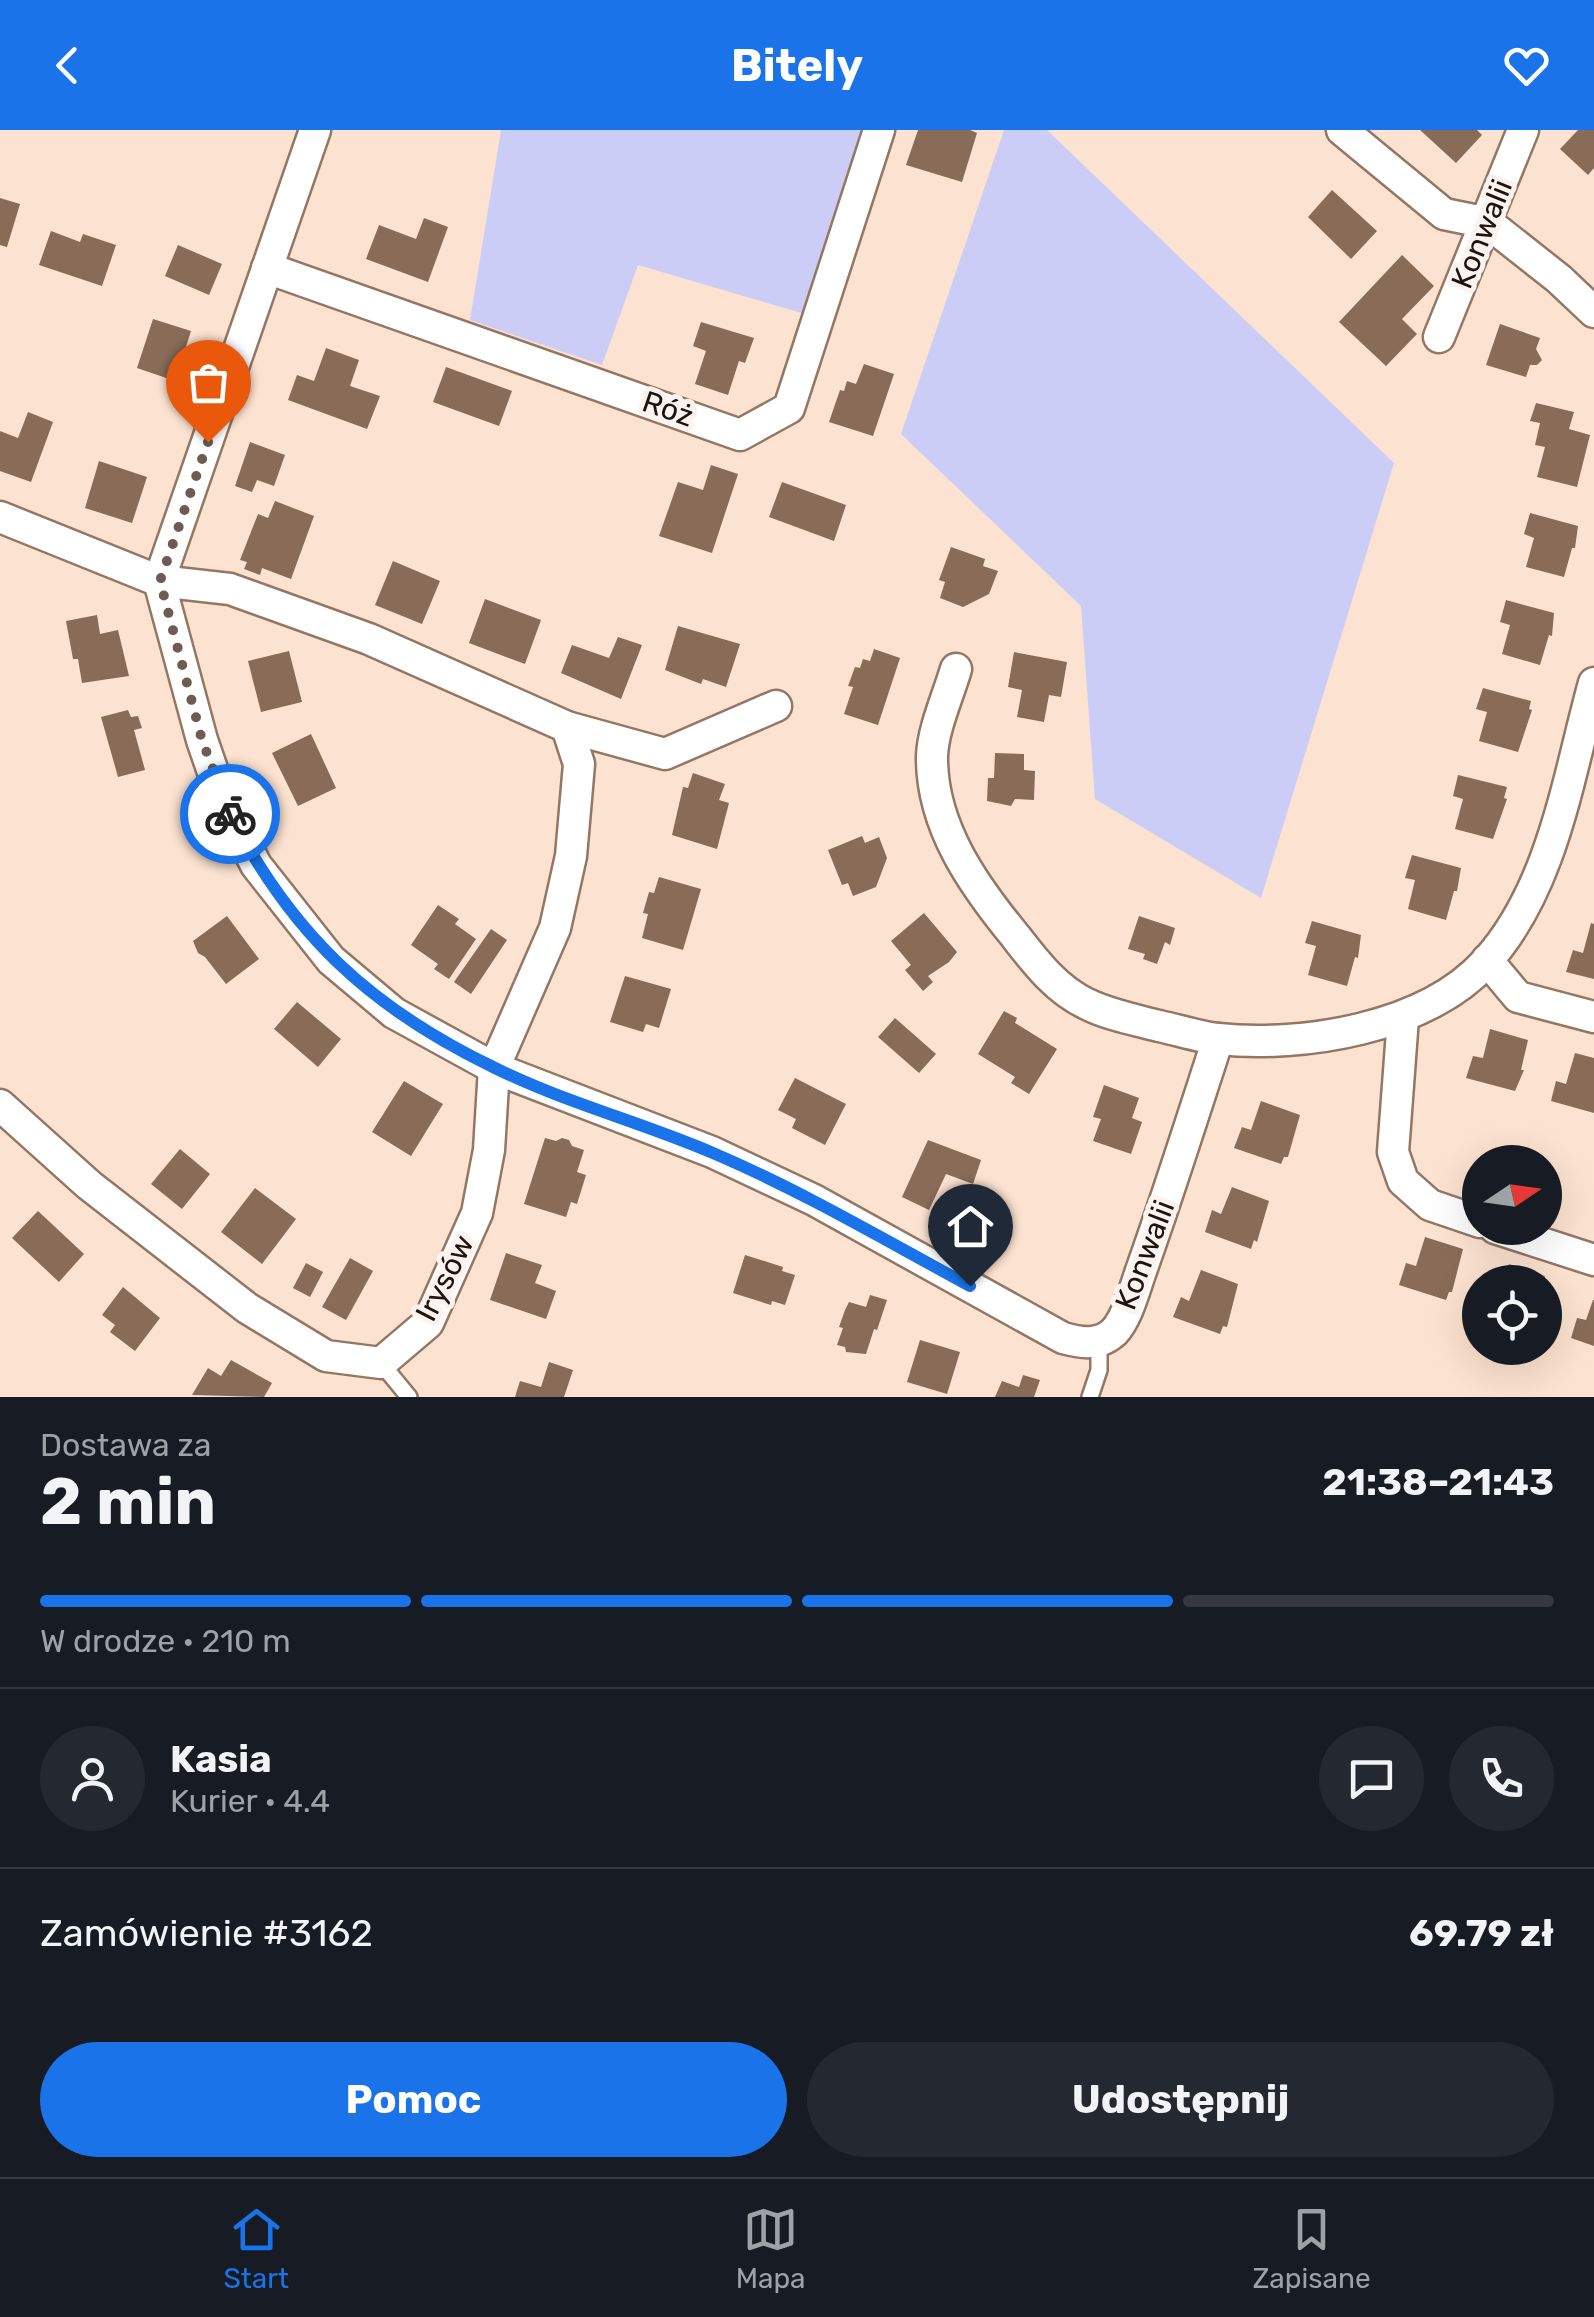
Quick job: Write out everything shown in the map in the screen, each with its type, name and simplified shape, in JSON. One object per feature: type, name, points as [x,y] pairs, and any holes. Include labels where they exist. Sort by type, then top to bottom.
[{"type":"street","points":[[315,130],[160,581],[202,740],[222,798],[256,865],[344,970],[394,1013],[494,1068]]},
{"type":"street","name":"Róż","points":[[267,268],[740,435],[790,408],[880,130]]},
{"type":"street","points":[[1342,130],[1444,214],[1488,223],[1594,312]]},
{"type":"street","name":"Konwalii","points":[[1439,337],[1523,130]]},
{"type":"street","points":[[0,516],[160,581],[230,589],[247,595],[369,639],[567,727],[665,754],[776,706]]},
{"type":"street","points":[[956,669],[932,752],[935,793],[976,889],[1042,969],[1088,1005],[1133,1020],[1218,1039],[1320,1038],[1403,1018],[1472,976],[1514,926],[1536,883],[1594,683]]},
{"type":"street","name":"Irysów","points":[[381,1364],[428,1324],[477,1213],[489,1150],[494,1068],[555,928],[571,856],[579,764],[567,727]]},
{"type":"street","points":[[1487,960],[1518,997],[1594,1017]]},
{"type":"street","points":[[1403,1018],[1393,1152],[1402,1181],[1430,1205],[1462,1216]]},
{"type":"street","name":"Konwalii","points":[[494,1068],[712,1152],[814,1200],[1063,1338],[1080,1343],[1099,1341],[1115,1330],[1128,1306],[1218,1039]]},
{"type":"street","points":[[0,1105],[89,1185],[246,1308],[326,1356],[381,1364]]},
{"type":"street","points":[[1548,1245],[1594,1260]]},
{"type":"lane","points":[[1090,1397],[1099,1370],[1099,1341]]},
{"type":"lane","points":[[381,1364],[409,1397]]},
{"type":"shaded area","points":[[501,130],[862,130],[805,314],[638,265],[602,365],[470,320]]},
{"type":"shaded area","points":[[1004,130],[1047,130],[1394,463],[1261,898],[1095,799],[1081,606],[901,434]]},
{"type":"building","points":[[918,130],[977,133],[962,182],[906,165]]},
{"type":"building","points":[[1420,130],[1477,130],[1482,135],[1456,163]]},
{"type":"building","points":[[1578,130],[1594,130],[1594,168],[1588,175],[1560,149]]},
{"type":"building","points":[[1332,190],[1377,231],[1351,259],[1308,217]]},
{"type":"building","points":[[0,198],[20,204],[7,247],[0,245]]},
{"type":"building","points":[[424,218],[448,227],[428,282],[366,259],[379,225],[416,239]]},
{"type":"building","points":[[51,231],[80,242],[83,234],[116,245],[102,286],[39,265]]},
{"type":"building","points":[[178,245],[222,264],[209,295],[165,276]]},
{"type":"building","points":[[1402,255],[1434,286],[1402,319],[1417,334],[1386,366],[1339,322]]},
{"type":"building","points":[[153,319],[191,331],[175,381],[137,368]]},
{"type":"building","points":[[701,322],[754,338],[745,363],[739,361],[728,395],[695,384],[706,351],[693,346]]},
{"type":"building","points":[[1500,324],[1540,338],[1536,349],[1542,360],[1530,365],[1526,377],[1486,365]]},
{"type":"building","points":[[326,348],[359,360],[350,386],[380,396],[367,429],[288,400],[297,375],[314,381]]},
{"type":"building","points":[[864,364],[894,374],[873,436],[829,422],[840,390],[844,391],[847,381],[856,384]]},
{"type":"building","points":[[446,367],[512,391],[499,426],[433,402]]},
{"type":"building","points":[[1536,403],[1574,412],[1569,429],[1590,435],[1577,487],[1537,477],[1545,447],[1535,445],[1540,423],[1530,421]]},
{"type":"building","points":[[28,412],[53,422],[31,482],[0,471],[0,431],[18,438]]},
{"type":"building","points":[[250,442],[285,455],[274,486],[257,480],[252,492],[235,486]]},
{"type":"building","points":[[99,461],[147,477],[132,523],[85,508]]},
{"type":"building","points":[[711,465],[738,474],[712,553],[659,536],[678,482],[703,490]]},
{"type":"building","points":[[782,482],[846,505],[834,541],[769,517]]},
{"type":"building","points":[[275,501],[314,516],[291,579],[262,568],[260,575],[244,569],[247,562],[240,560],[258,514],[268,518]]},
{"type":"building","points":[[1530,513],[1578,526],[1564,577],[1526,567],[1534,538],[1524,534]]},
{"type":"building","points":[[951,547],[985,559],[983,566],[998,571],[989,594],[963,607],[940,598],[945,582],[939,580]]},
{"type":"building","points":[[393,561],[440,581],[422,624],[375,605]]},
{"type":"building","points":[[485,599],[541,620],[525,664],[469,643]]},
{"type":"building","points":[[1506,600],[1554,613],[1552,636],[1549,635],[1540,665],[1502,654],[1510,625],[1500,622]]},
{"type":"building","points":[[97,615],[100,634],[118,630],[129,676],[82,683],[66,621]]},
{"type":"building","points":[[678,626],[740,644],[726,687],[703,679],[701,684],[665,670]]},
{"type":"building","points":[[618,637],[642,645],[621,699],[561,673],[572,645],[609,658]]},
{"type":"building","points":[[874,649],[900,658],[878,725],[844,714],[855,667],[860,668],[863,659],[870,661]]},
{"type":"building","points":[[289,651],[302,702],[261,712],[248,661]]},
{"type":"building","points":[[1014,652],[1067,662],[1061,697],[1049,695],[1044,722],[1017,717],[1022,690],[1008,687]]},
{"type":"building","points":[[1483,688],[1531,701],[1532,710],[1518,752],[1479,741],[1487,712],[1476,709]]},
{"type":"building","points":[[128,710],[131,717],[138,716],[142,728],[134,730],[145,770],[118,777],[101,717]]},
{"type":"building","points":[[311,734],[336,788],[298,806],[272,753]]},
{"type":"building","points":[[995,753],[1024,754],[1024,770],[1035,771],[1034,800],[1015,799],[1011,806],[987,801],[988,778],[994,778]]},
{"type":"building","points":[[693,773],[725,784],[719,800],[729,803],[717,849],[672,835],[683,787],[688,788]]},
{"type":"building","points":[[1458,775],[1507,787],[1507,799],[1493,839],[1455,829],[1463,799],[1453,796]]},
{"type":"building","points":[[862,836],[865,843],[879,837],[887,858],[876,887],[853,896],[848,883],[842,885],[828,850]]},
{"type":"building","points":[[1412,855],[1461,868],[1446,920],[1408,909],[1415,880],[1405,878]]},
{"type":"building","points":[[659,877],[701,889],[683,950],[642,938],[648,914],[643,913],[649,892],[654,893]]},
{"type":"building","points":[[438,905],[459,919],[455,924],[476,939],[449,979],[434,969],[438,964],[411,945]]},
{"type":"building","points":[[924,913],[957,952],[928,976],[933,982],[923,991],[905,970],[911,965],[891,941]]},
{"type":"building","points":[[227,916],[259,959],[226,984],[198,953],[193,941]]},
{"type":"building","points":[[1139,916],[1175,928],[1170,945],[1165,942],[1157,964],[1143,959],[1145,954],[1128,949]]},
{"type":"building","points":[[1312,921],[1361,935],[1358,958],[1355,957],[1347,986],[1308,975],[1316,946],[1305,943]]},
{"type":"building","points":[[1591,923],[1594,979],[1566,972],[1573,950],[1583,953]]},
{"type":"building","points":[[491,929],[507,940],[471,994],[454,982]]},
{"type":"building","points":[[625,976],[671,989],[659,1028],[646,1024],[643,1032],[610,1022]]},
{"type":"building","points":[[297,1002],[341,1039],[318,1067],[274,1029]]},
{"type":"building","points":[[1004,1011],[1017,1018],[1015,1023],[1057,1049],[1029,1094],[1011,1083],[1015,1077],[978,1054]]},
{"type":"building","points":[[895,1018],[936,1054],[919,1073],[878,1037]]},
{"type":"building","points":[[1490,1029],[1528,1040],[1524,1070],[1515,1091],[1466,1078],[1473,1056],[1483,1058]]},
{"type":"building","points":[[1575,1053],[1594,1058],[1594,1113],[1551,1101],[1556,1081],[1566,1084]]},
{"type":"building","points":[[795,1078],[846,1104],[825,1145],[792,1128],[796,1119],[778,1110]]},
{"type":"building","points":[[404,1081],[443,1104],[411,1156],[372,1132]]},
{"type":"building","points":[[1104,1085],[1139,1098],[1132,1118],[1142,1122],[1131,1154],[1093,1141],[1101,1119],[1093,1117]]},
{"type":"building","points":[[1261,1101],[1300,1115],[1288,1157],[1281,1164],[1234,1148],[1242,1127],[1251,1130]]},
{"type":"building","points":[[545,1138],[569,1140],[572,1146],[584,1150],[577,1172],[586,1175],[577,1204],[571,1202],[566,1217],[524,1204]]},
{"type":"building","points":[[928,1140],[981,1160],[973,1184],[946,1174],[929,1210],[902,1197]]},
{"type":"building","points":[[180,1149],[210,1174],[182,1209],[151,1184]]},
{"type":"building","points":[[1232,1187],[1269,1201],[1257,1242],[1254,1240],[1251,1249],[1205,1232],[1212,1210],[1221,1214]]},
{"type":"building","points":[[255,1188],[296,1219],[262,1264],[221,1232]]},
{"type":"building","points":[[38,1211],[84,1254],[59,1282],[12,1238]]},
{"type":"building","points":[[1425,1237],[1463,1249],[1452,1292],[1446,1300],[1399,1285],[1406,1263],[1416,1266]]},
{"type":"building","points":[[506,1253],[542,1265],[535,1283],[556,1291],[546,1319],[490,1300]]},
{"type":"building","points":[[745,1255],[795,1275],[785,1305],[772,1301],[771,1305],[733,1293]]},
{"type":"building","points":[[350,1258],[373,1271],[346,1320],[322,1307]]},
{"type":"building","points":[[306,1263],[323,1272],[310,1297],[293,1288]]},
{"type":"building","points":[[1201,1270],[1238,1284],[1227,1327],[1223,1326],[1220,1334],[1173,1317],[1181,1297],[1189,1301]]},
{"type":"building","points":[[123,1287],[160,1318],[135,1351],[110,1332],[115,1325],[102,1315]]},
{"type":"building","points":[[870,1295],[887,1300],[877,1330],[874,1329],[866,1354],[846,1352],[845,1347],[837,1345],[845,1310],[849,1302],[866,1307]]},
{"type":"building","points":[[1593,1300],[1594,1346],[1571,1338],[1577,1318],[1586,1320]]},
{"type":"building","points":[[920,1340],[960,1352],[947,1394],[907,1382]]},
{"type":"building","points":[[231,1360],[272,1383],[264,1397],[192,1395],[208,1368],[221,1376]]},
{"type":"building","points":[[549,1362],[573,1370],[564,1397],[515,1397],[520,1381],[541,1387]]},
{"type":"building","points":[[1023,1375],[1040,1380],[1034,1397],[995,1397],[1002,1381],[1019,1387]]},
{"type":"way so far","points":[[208,442],[160,581],[202,740],[230,814]]},
{"type":"route","points":[[230,814],[256,865],[331,960],[394,1013],[494,1068],[712,1152],[814,1200],[970,1286]]}]
